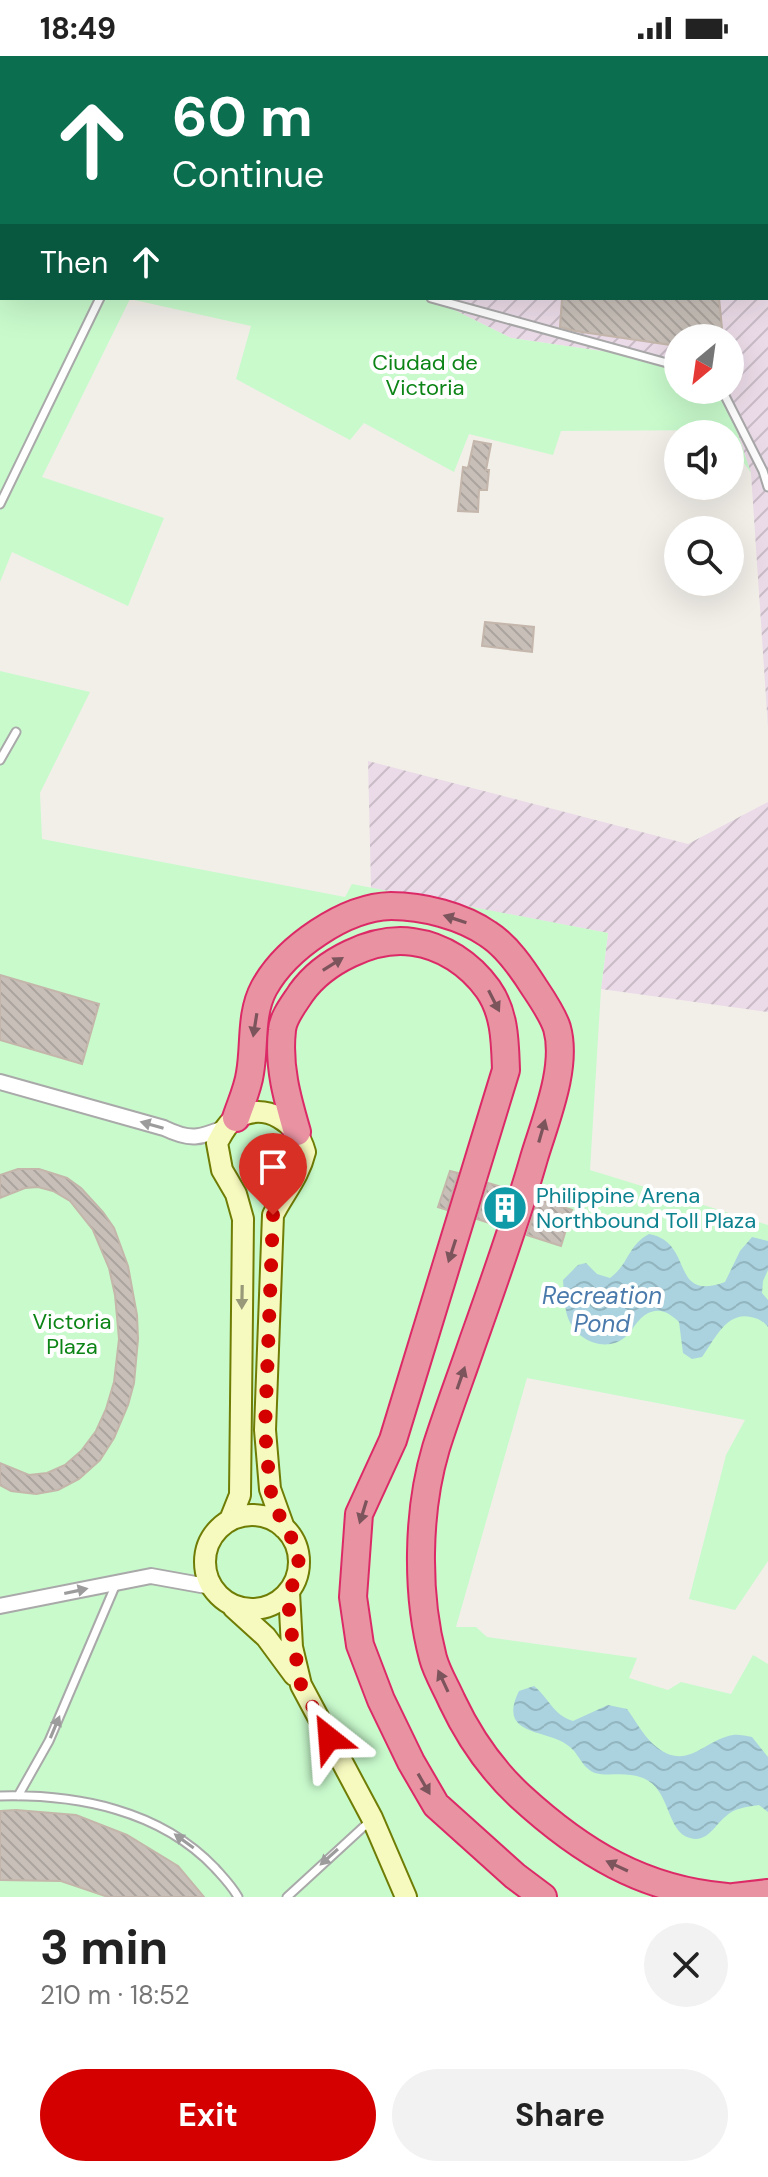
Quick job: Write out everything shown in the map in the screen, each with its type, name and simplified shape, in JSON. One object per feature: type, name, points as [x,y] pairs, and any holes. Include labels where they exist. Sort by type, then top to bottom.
[{"type":"highway","points":[[231,1122],[250,1075],[254,1022],[263,990],[297,947],[328,926],[389,906],[425,910],[461,919],[491,935],[519,964],[557,1028],[559,1075],[517,1216],[435,1451],[423,1525],[421,1597],[434,1661],[482,1755],[510,1787],[552,1826],[597,1857],[644,1879],[690,1894],[727,1897]]},
{"type":"highway","points":[[297,1132],[282,1080],[282,1028],[291,1007],[311,979],[340,959],[363,949],[412,941],[446,952],[467,965],[488,989],[500,1012],[505,1035],[506,1070],[393,1440],[359,1514],[353,1597],[360,1645],[381,1700],[436,1805],[543,1897]]},
{"type":"highway","points":[[734,1897],[768,1893]]},
{"type":"main road","points":[[228,1603],[251,1609],[276,1603],[289,1592],[299,1558],[270,1489],[265,1430],[273,1215],[281,1198],[295,1181],[305,1152],[297,1132],[280,1117],[270,1113],[258,1112],[231,1122],[217,1143],[222,1170],[236,1194],[243,1219],[240,1495],[230,1520]]},
{"type":"main road","points":[[284,1528],[254,1515],[230,1520],[214,1533],[205,1554],[204,1570],[212,1587],[266,1637],[301,1685],[372,1818],[406,1897]]},
{"type":"main road","points":[[289,1592],[292,1647],[301,1685]]},
{"type":"street","points":[[0,1082],[164,1128],[183,1137],[204,1135],[231,1122]]},
{"type":"street","points":[[0,1606],[151,1576],[212,1587]]},
{"type":"lane","points":[[0,504],[99,300]]},
{"type":"lane","points":[[438,300],[664,362]]},
{"type":"lane","points":[[729,404],[768,487]]},
{"type":"lane","points":[[0,760],[16,732]]},
{"type":"lane","points":[[18,1796],[49,1741],[117,1582]]},
{"type":"lane","points":[[0,1796],[67,1799],[115,1808],[166,1828],[201,1853],[238,1897]]},
{"type":"lane","points":[[287,1897],[372,1818]]},
{"type":"shaded area","points":[[434,300],[768,300],[768,728],[751,473],[744,452],[744,420],[733,420],[728,404],[744,404],[744,324],[664,324],[664,360],[511,338]]},
{"type":"shaded area","points":[[368,761],[688,844],[768,802],[768,1012],[601,989],[608,933],[371,888]]},
{"type":"green space","name":"Ciudad de Victoria","points":[[0,300],[130,300],[42,477],[164,518],[128,606],[12,552],[0,582]]},
{"type":"green space","name":"Ciudad de Victoria","points":[[134,300],[434,300],[511,338],[664,360],[664,404],[728,404],[733,420],[664,420],[664,430],[561,431],[553,455],[469,434],[454,472],[364,423],[350,440],[236,379],[251,326]]},
{"type":"green space","name":"Victoria Plaza","points":[[0,671],[90,692],[40,793],[42,839],[345,897],[352,884],[608,933],[601,989],[590,1170],[768,1225],[768,1561],[735,1610],[689,1599],[726,1455],[745,1420],[527,1378],[456,1627],[476,1627],[487,1637],[637,1658],[629,1678],[668,1690],[681,1682],[731,1694],[753,1655],[768,1664],[768,1897],[0,1897]]},
{"type":"water","name":"Recreation Pond","points":[[649,1234],[663,1239],[672,1248],[688,1278],[696,1284],[708,1286],[725,1282],[740,1251],[752,1237],[768,1241],[768,1270],[762,1293],[768,1300],[768,1327],[761,1320],[751,1317],[734,1318],[702,1357],[692,1359],[683,1353],[679,1322],[663,1312],[647,1314],[624,1338],[608,1344],[592,1342],[577,1333],[568,1318],[563,1280],[578,1265],[586,1263],[597,1274],[610,1278],[636,1244]]},
{"type":"water","points":[[534,1686],[556,1710],[573,1721],[608,1705],[627,1709],[653,1744],[675,1756],[694,1753],[733,1735],[752,1737],[768,1757],[768,1812],[759,1805],[740,1808],[701,1838],[682,1834],[652,1783],[636,1776],[595,1773],[561,1741],[519,1724],[514,1717],[514,1706],[519,1691]]},
{"type":"building","points":[[562,300],[719,300],[722,324],[664,324],[664,344],[560,327]]},
{"type":"building","points":[[474,441],[491,444],[486,470],[489,470],[487,490],[479,490],[478,512],[458,511],[463,467],[468,468]]},
{"type":"building","points":[[485,622],[534,627],[532,652],[482,646]]},
{"type":"building","points":[[0,975],[99,1004],[82,1064],[0,1040]]},
{"type":"building","points":[[18,1169],[39,1169],[67,1178],[103,1212],[114,1228],[128,1266],[137,1315],[134,1383],[114,1438],[100,1460],[79,1479],[58,1490],[36,1494],[11,1491],[0,1485],[0,1463],[29,1475],[47,1473],[65,1465],[81,1451],[96,1431],[106,1409],[114,1382],[119,1339],[109,1268],[93,1230],[70,1201],[53,1191],[25,1188],[0,1198],[0,1175]]},
{"type":"building","points":[[450,1171],[458,1173],[447,1210],[438,1207]]},
{"type":"building","points":[[488,1183],[508,1189],[496,1225],[477,1219]]},
{"type":"building","points":[[538,1199],[572,1210],[561,1246],[527,1235]]},
{"type":"building","points":[[0,1811],[76,1815],[127,1835],[178,1866],[204,1897],[108,1897],[61,1881],[0,1880]]},
{"type":"place","name":"Philippine Arena Northbound Toll Plaza","points":[[505,1208]]},
{"type":"route","points":[[273,1215],[265,1430],[270,1489],[299,1558],[289,1592],[289,1619],[301,1685],[329,1738]]}]
